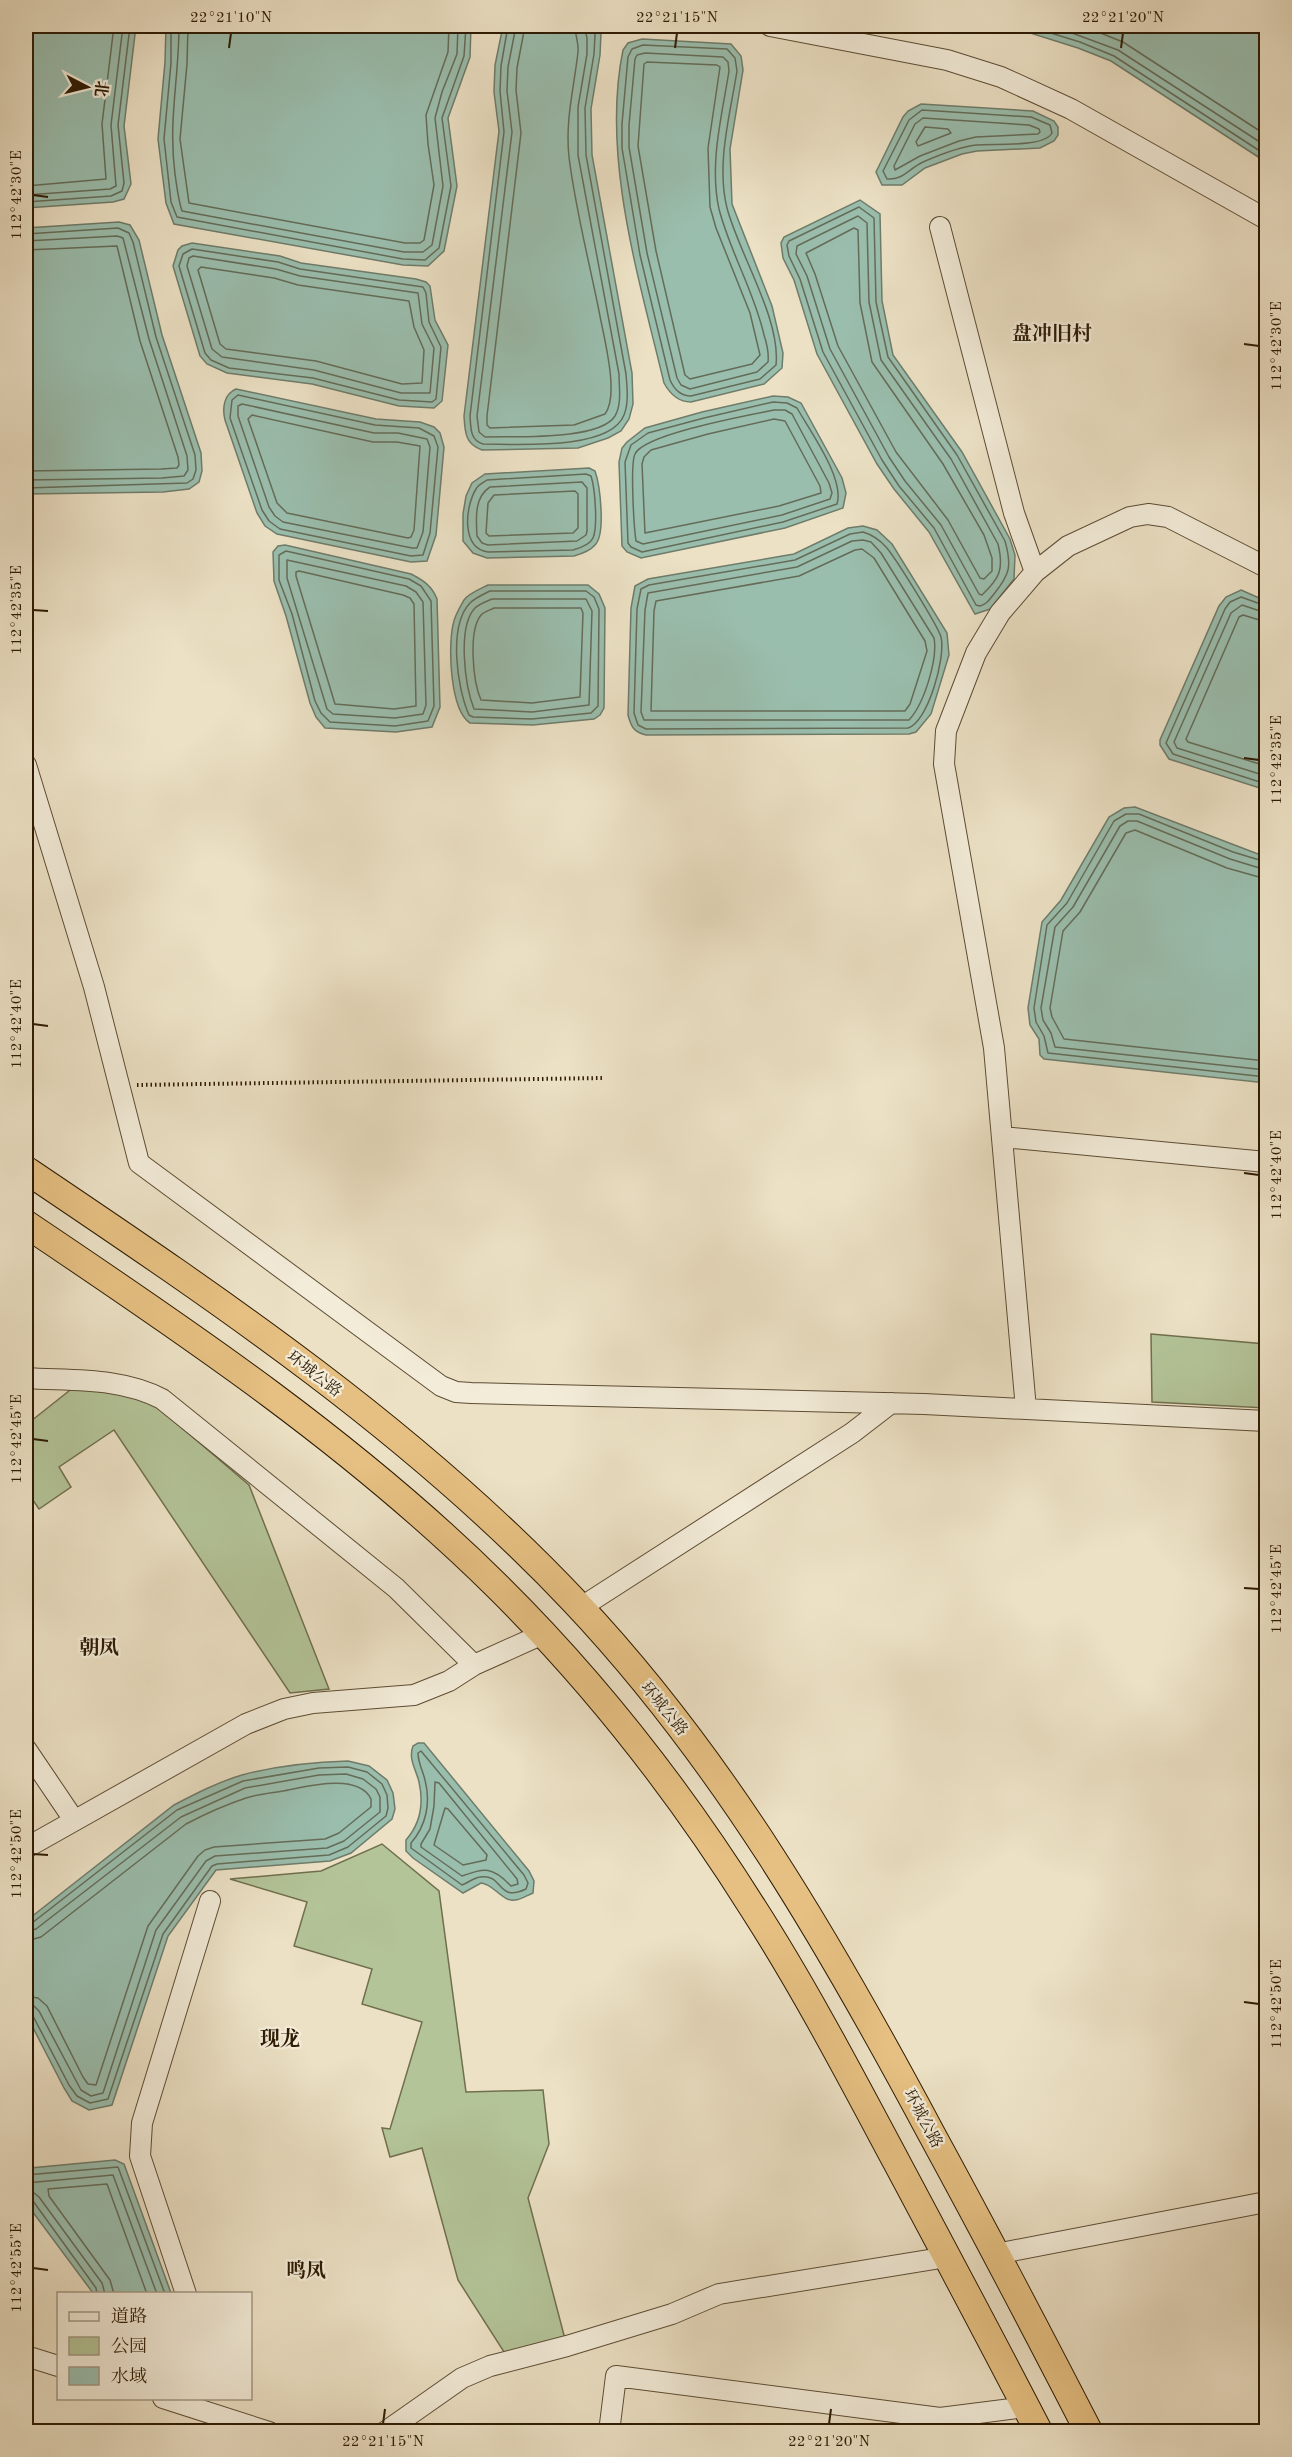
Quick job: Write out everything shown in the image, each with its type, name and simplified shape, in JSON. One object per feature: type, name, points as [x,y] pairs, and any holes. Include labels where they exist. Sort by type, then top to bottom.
[{"type":"highway","name":"环城公路","points":[[26,1170],[261,1331],[384,1426],[459,1490],[529,1555],[580,1608],[682,1728],[729,1792],[825,1939],[894,2062],[1089,2432]]},
{"type":"highway","points":[[26,1224],[235,1368],[357,1462],[430,1522],[498,1586],[543,1634],[647,1755],[693,1817],[753,1907],[807,1997],[1039,2432]]},
{"type":"street","points":[[770,26],[947,60],[1001,77],[1071,109],[1266,219]]},
{"type":"street","points":[[940,227],[1014,513],[1035,572]]},
{"type":"street","points":[[1026,1409],[994,1048],[944,764],[944,743],[949,720],[976,653],[1000,613],[1035,572],[1068,546],[1130,517],[1148,514],[1168,517],[1266,567]]},
{"type":"street","points":[[26,765],[94,987],[139,1163],[447,1389],[492,1394],[891,1403],[1266,1421]]},
{"type":"street","points":[[1003,1137],[1266,1162]]},
{"type":"street","points":[[26,1378],[111,1383],[135,1388],[162,1399],[396,1588],[474,1665]]},
{"type":"street","points":[[580,1608],[852,1433],[891,1403]]},
{"type":"street","points":[[26,1848],[246,1724],[313,1702],[414,1695],[449,1681],[474,1665],[543,1634]]},
{"type":"street","points":[[26,1749],[74,1820]]},
{"type":"street","points":[[185,2292],[140,2156],[141,2134],[142,2123],[210,1901]]},
{"type":"street","points":[[996,2254],[1266,2202]]},
{"type":"street","points":[[385,2432],[462,2378],[490,2366],[567,2346],[662,2317],[719,2295],[947,2257]]},
{"type":"street","points":[[26,2356],[57,2366]]},
{"type":"street","points":[[609,2432],[616,2376],[940,2418],[1026,2407]]},
{"type":"street","points":[[175,2400],[198,2404],[269,2432]]},
{"type":"path","points":[[119,1086],[604,1078]]},
{"type":"green space","points":[[1151,1334],[1266,1344],[1266,1408],[1152,1402]]},
{"type":"green space","points":[[74,1387],[124,1393],[155,1405],[249,1485],[329,1689],[290,1693],[114,1430],[59,1467],[71,1487],[39,1509],[26,1490],[26,1425]]},
{"type":"green space","points":[[382,1844],[439,1891],[466,2092],[543,2090],[549,2144],[528,2198],[565,2339],[504,2352],[458,2280],[422,2148],[390,2157],[382,2128],[390,2129],[422,2022],[362,2004],[372,1969],[294,1946],[307,1902],[230,1879],[321,1871]]},
{"type":"water","points":[[26,26],[136,26],[124,126],[131,184],[124,199],[113,202],[26,208]]},
{"type":"water","points":[[166,26],[471,26],[470,57],[448,118],[457,186],[444,251],[428,266],[403,265],[174,224],[166,203],[158,139]]},
{"type":"water","points":[[503,26],[595,26],[601,33],[600,55],[591,109],[592,155],[632,373],[633,404],[629,419],[621,431],[578,448],[482,450],[469,441],[466,432],[464,416],[499,131],[494,92],[495,65]]},
{"type":"water","points":[[1008,26],[1266,26],[1266,162],[1111,61]]},
{"type":"water","points":[[642,39],[731,44],[741,56],[743,70],[730,149],[732,204],[772,306],[783,353],[782,368],[764,384],[691,402],[675,397],[664,383],[634,260],[620,175],[617,91],[623,50],[628,43]]},
{"type":"water","points":[[921,104],[1033,111],[1054,121],[1058,127],[1058,135],[1054,141],[1040,148],[977,151],[962,154],[925,168],[902,185],[882,185],[876,172],[903,117],[908,111]]},
{"type":"water","points":[[860,200],[880,214],[882,301],[893,355],[962,452],[1010,539],[1015,555],[1014,579],[990,609],[975,614],[929,532],[877,464],[817,354],[794,280],[783,258],[781,243],[784,237]]},
{"type":"water","points":[[119,222],[130,225],[139,240],[162,335],[201,453],[202,471],[199,482],[189,489],[163,492],[26,494],[26,228]]},
{"type":"water","points":[[192,243],[280,256],[301,263],[426,282],[430,286],[435,320],[448,345],[442,401],[434,408],[399,406],[312,384],[227,373],[207,364],[200,356],[173,266],[178,250]]},
{"type":"water","points":[[236,389],[376,419],[420,422],[434,427],[440,433],[444,447],[436,535],[427,561],[411,562],[277,534],[265,526],[257,513],[225,420],[225,402],[229,394]]},
{"type":"water","points":[[773,396],[788,397],[801,403],[842,478],[846,493],[843,508],[785,528],[641,558],[627,552],[622,546],[619,462],[622,448],[627,442],[645,428]]},
{"type":"water","points":[[589,468],[595,471],[597,478],[601,520],[598,539],[588,551],[574,556],[487,558],[473,553],[463,541],[466,496],[472,483],[485,474]]},
{"type":"water","points":[[863,526],[877,530],[892,544],[947,633],[949,655],[931,714],[916,732],[909,734],[646,735],[633,728],[628,715],[631,608],[635,586],[648,579],[794,554],[848,528]]},
{"type":"water","points":[[285,545],[411,574],[430,587],[437,599],[440,707],[432,727],[396,732],[325,728],[316,717],[274,581],[273,552],[278,546]]},
{"type":"water","points":[[488,585],[588,585],[599,594],[605,608],[604,708],[600,715],[594,719],[533,725],[470,723],[463,716],[458,705],[452,677],[451,635],[457,612],[464,600],[475,591]]},
{"type":"water","points":[[1241,590],[1266,601],[1266,790],[1169,759],[1160,745],[1160,740],[1219,606],[1226,597]]},
{"type":"water","points":[[1135,807],[1266,857],[1266,1083],[1044,1059],[1040,1055],[1039,1039],[1030,1025],[1028,1008],[1042,922],[1061,900],[1109,817],[1124,808]]},
{"type":"water","points":[[424,1743],[529,1871],[534,1881],[533,1893],[510,1900],[490,1886],[481,1883],[463,1893],[406,1851],[406,1840],[415,1827],[421,1806],[419,1782],[411,1755],[413,1746]]},
{"type":"water","points":[[348,1761],[369,1766],[387,1780],[393,1793],[395,1809],[392,1819],[351,1853],[330,1861],[216,1870],[168,1936],[112,2105],[89,2110],[72,2101],[26,2014],[26,1921],[174,1805],[198,1793],[233,1778],[255,1772],[295,1765]]},
{"type":"water","points":[[115,2160],[124,2164],[171,2292],[92,2292],[29,2207],[26,2198],[26,2171],[30,2168]]},
{"type":"district","name":"盘冲旧村","points":[[1052,333]]},
{"type":"district","name":"朝凤","points":[[99,1647]]},
{"type":"district","name":"现龙","points":[[280,2038]]},
{"type":"district","name":"鸣凤","points":[[306,2270]]}]
